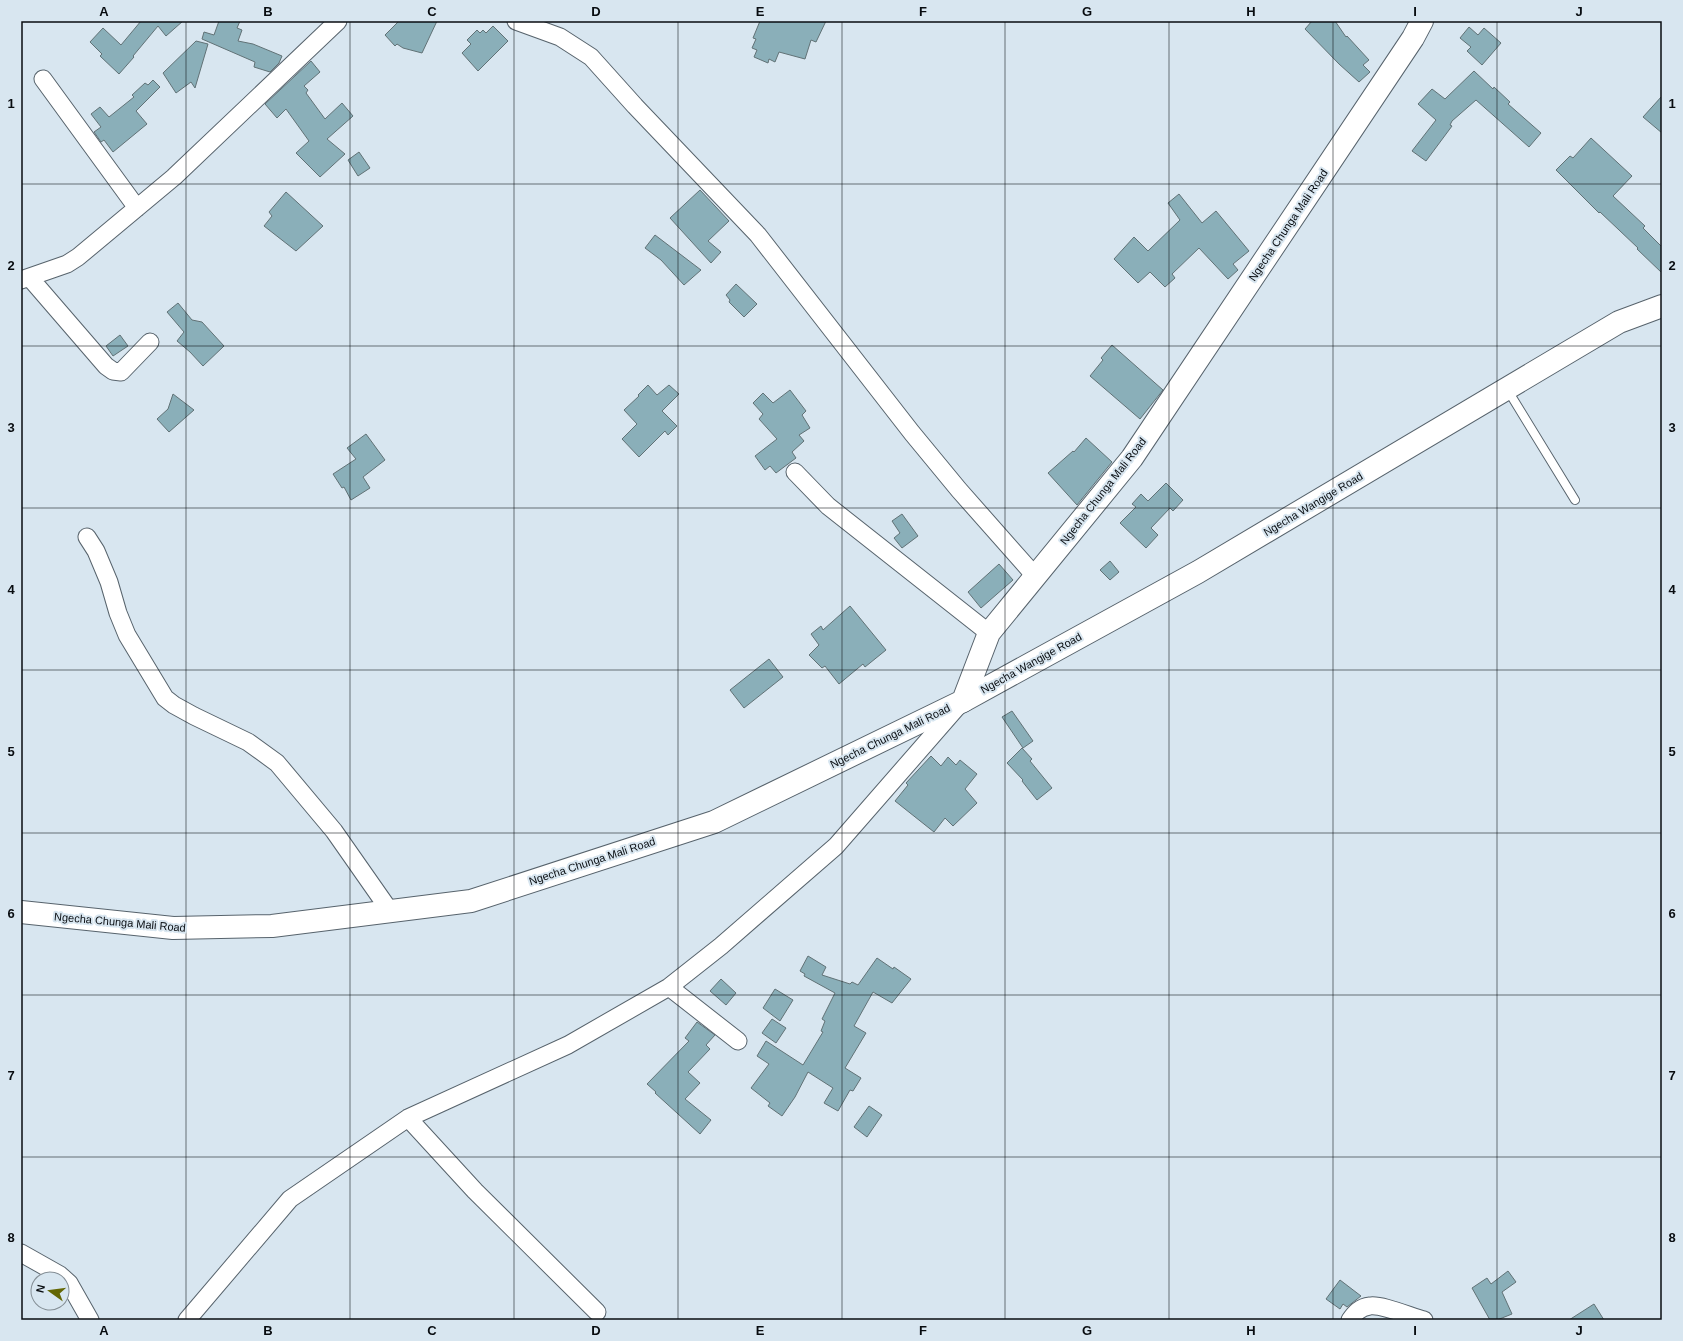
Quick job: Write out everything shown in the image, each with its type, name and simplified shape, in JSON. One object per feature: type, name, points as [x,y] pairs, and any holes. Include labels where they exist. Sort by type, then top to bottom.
[{"type":"main road","name":"Ngecha Chunga Mali Road","points":[[21,912],[173,928],[272,926],[471,901],[714,822],[963,701],[989,633],[1132,458],[1413,38],[1422,21]]},
{"type":"main road","name":"Ngecha Wangige Road","points":[[963,701],[1198,572],[1619,322],[1662,306]]},
{"type":"street","points":[[150,342],[121,372],[113,371],[106,366],[25,279],[67,264],[137,208],[174,177],[338,21]]},
{"type":"street","points":[[520,22],[560,38],[591,57],[635,106],[758,234],[912,433],[959,490],[1035,576]]},
{"type":"street","points":[[43,79],[137,208]]},
{"type":"street","points":[[794,472],[828,506],[989,633]]},
{"type":"street","points":[[87,537],[96,551],[109,582],[118,613],[127,635],[165,698],[194,716],[248,742],[277,763],[334,831],[390,911]]},
{"type":"street","points":[[187,1320],[290,1199],[408,1118],[568,1045],[669,987],[721,946],[836,846],[963,701]]},
{"type":"street","points":[[669,987],[738,1041]]},
{"type":"street","points":[[408,1118],[475,1191],[597,1312]]},
{"type":"street","points":[[21,1253],[60,1275],[69,1283],[90,1320]]},
{"type":"street","points":[[1350,1320],[1356,1311],[1370,1306],[1424,1320]]},
{"type":"lane","points":[[1507,388],[1575,500]]},
{"type":"building","points":[[141,21],[183,21],[166,36],[158,26],[119,74],[100,56],[102,54],[90,42],[103,28],[121,45]]},
{"type":"building","points":[[219,21],[240,21],[237,28],[242,30],[238,41],[253,44],[282,56],[279,63],[270,72],[254,67],[255,62],[202,39],[204,32],[214,35]]},
{"type":"building","points":[[399,21],[437,21],[422,53],[403,48],[397,44],[395,46],[385,35]]},
{"type":"building","points":[[760,21],[826,21],[816,42],[811,40],[805,59],[779,52],[775,62],[769,59],[768,63],[754,57],[757,50],[752,48],[756,39],[753,38]]},
{"type":"building","points":[[1312,21],[1335,21],[1346,37],[1347,36],[1369,60],[1363,65],[1370,72],[1359,82],[1305,29]]},
{"type":"building","points":[[493,26],[508,41],[478,71],[462,53],[471,44],[467,40],[477,30],[480,33],[483,30],[486,33]]},
{"type":"building","points":[[1469,27],[1478,35],[1484,28],[1501,43],[1482,65],[1467,51],[1471,47],[1460,38]]},
{"type":"building","points":[[196,41],[208,44],[195,88],[191,82],[176,93],[163,73]]},
{"type":"building","points":[[311,61],[320,72],[304,86],[308,90],[306,93],[325,119],[342,103],[353,116],[327,139],[345,154],[320,177],[296,153],[309,141],[286,109],[277,118],[265,104]]},
{"type":"building","points":[[1474,71],[1493,89],[1494,87],[1510,102],[1508,104],[1541,133],[1529,147],[1476,100],[1452,121],[1450,125],[1452,126],[1426,161],[1412,151],[1436,120],[1418,104],[1432,89],[1445,99]]},
{"type":"building","points":[[153,80],[160,87],[136,111],[147,124],[113,152],[104,140],[101,142],[94,132],[101,127],[91,114],[100,107],[109,117],[134,97],[132,95],[145,83],[148,85]]},
{"type":"building","points":[[1662,96],[1662,133],[1643,117]]},
{"type":"building","points":[[1591,138],[1632,176],[1613,196],[1645,226],[1643,228],[1662,247],[1662,273],[1637,249],[1638,248],[1600,212],[1599,213],[1556,170],[1570,156],[1573,158]]},
{"type":"building","points":[[359,152],[370,168],[358,176],[348,160]]},
{"type":"building","points":[[700,190],[729,221],[708,241],[721,252],[711,263],[670,218]]},
{"type":"building","points":[[286,192],[323,226],[296,251],[264,226],[272,216],[269,212]]},
{"type":"building","points":[[1179,194],[1202,223],[1216,211],[1249,251],[1233,264],[1238,270],[1228,279],[1199,248],[1172,274],[1175,278],[1165,287],[1150,272],[1138,283],[1114,259],[1134,237],[1148,251],[1180,220],[1168,203]]},
{"type":"building","points":[[655,235],[701,270],[684,285],[661,260],[645,248]]},
{"type":"building","points":[[736,284],[757,304],[744,317],[729,302],[730,300],[726,295]]},
{"type":"building","points":[[178,303],[192,320],[202,322],[224,346],[203,366],[177,341],[184,332],[167,312]]},
{"type":"building","points":[[120,335],[128,346],[113,356],[106,346]]},
{"type":"building","points":[[1112,345],[1163,390],[1140,419],[1090,376],[1103,360],[1101,358]]},
{"type":"building","points":[[648,385],[657,395],[669,385],[679,394],[662,411],[677,426],[668,435],[665,431],[639,457],[622,439],[637,424],[624,410]]},
{"type":"building","points":[[790,390],[806,411],[802,415],[810,428],[799,435],[804,441],[792,452],[796,458],[776,473],[770,466],[765,470],[755,456],[777,439],[759,419],[763,414],[753,403],[763,393],[773,403]]},
{"type":"building","points":[[173,394],[194,410],[169,432],[157,419],[168,409]]},
{"type":"building","points":[[366,434],[385,460],[363,477],[370,488],[351,500],[344,487],[342,488],[333,474],[356,459],[347,448]]},
{"type":"building","points":[[1086,438],[1112,462],[1077,505],[1048,473],[1073,451],[1074,452]]},
{"type":"building","points":[[1166,483],[1183,500],[1173,511],[1170,508],[1151,528],[1158,535],[1146,548],[1120,523],[1136,507],[1132,504],[1141,494],[1148,501]]},
{"type":"building","points":[[902,514],[918,536],[902,548],[894,538],[900,533],[892,521]]},
{"type":"building","points":[[1110,561],[1119,572],[1110,580],[1100,570]]},
{"type":"building","points":[[999,564],[1013,580],[981,608],[968,592]]},
{"type":"building","points":[[850,606],[886,650],[865,667],[863,664],[839,684],[825,666],[822,668],[809,655],[819,645],[811,634],[821,626],[823,630]]},
{"type":"building","points":[[769,659],[783,677],[744,708],[730,690]]},
{"type":"building","points":[[1012,711],[1033,741],[1023,748],[1002,717]]},
{"type":"building","points":[[1022,748],[1032,759],[1030,761],[1052,788],[1037,800],[1022,781],[1023,780],[1007,763]]},
{"type":"building","points":[[931,756],[941,766],[948,757],[956,765],[960,760],[977,774],[965,789],[977,803],[953,826],[945,818],[934,832],[895,801],[908,785],[906,783]]},
{"type":"building","points":[[808,956],[826,967],[822,975],[850,984],[852,982],[858,985],[877,958],[893,969],[894,967],[911,979],[892,1003],[873,992],[854,1026],[866,1033],[845,1068],[861,1078],[853,1091],[850,1090],[838,1111],[824,1103],[833,1088],[808,1072],[795,1097],[782,1116],[768,1106],[770,1103],[751,1088],[769,1064],[757,1056],[766,1041],[803,1065],[823,1032],[821,1031],[825,1021],[822,1019],[835,993],[804,976],[805,974],[800,971]]},
{"type":"building","points":[[721,979],[736,993],[726,1005],[710,991]]},
{"type":"building","points":[[775,989],[793,1000],[780,1021],[763,1008]]},
{"type":"building","points":[[772,1019],[786,1028],[776,1043],[762,1033]]},
{"type":"building","points":[[697,1022],[715,1035],[706,1045],[710,1049],[688,1072],[700,1083],[685,1099],[711,1120],[700,1134],[647,1084],[689,1041],[685,1038]]},
{"type":"building","points":[[869,1106],[882,1115],[867,1137],[854,1127]]},
{"type":"building","points":[[1508,1271],[1516,1282],[1502,1292],[1512,1314],[1497,1320],[1490,1320],[1472,1288],[1487,1278],[1491,1284]]},
{"type":"building","points":[[1340,1280],[1361,1296],[1347,1307],[1343,1304],[1340,1309],[1326,1299]]},
{"type":"building","points":[[1594,1304],[1604,1320],[1569,1320]]}]
